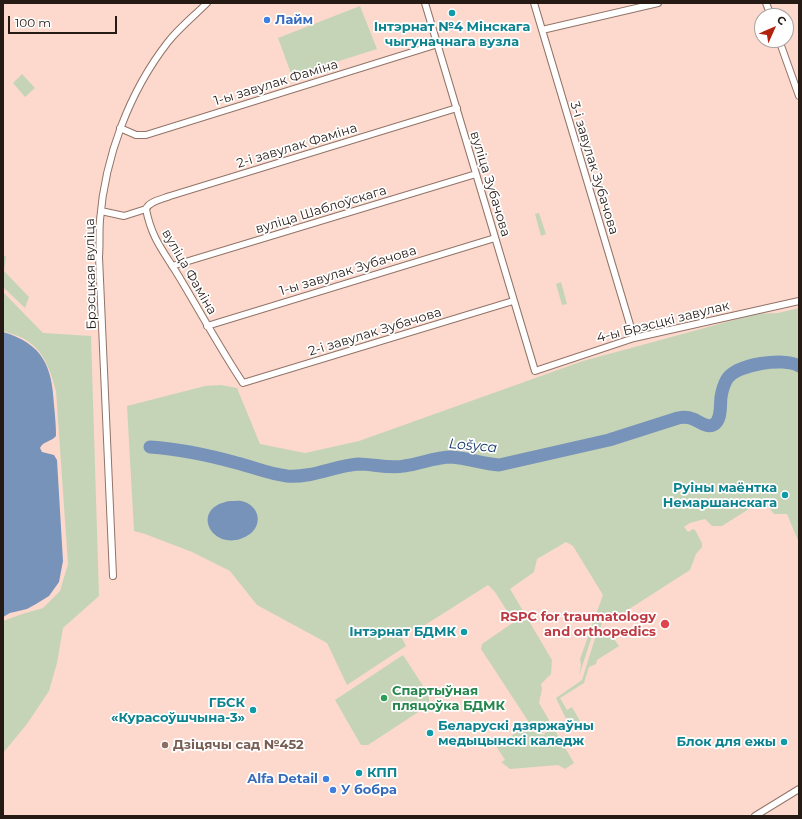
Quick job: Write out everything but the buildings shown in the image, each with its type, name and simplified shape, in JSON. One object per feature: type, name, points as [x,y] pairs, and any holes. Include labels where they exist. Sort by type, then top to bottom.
[{"type":"street","name":"Брэсцкая вуліца","points":[[113,576],[99,257],[101,211],[105,184],[120,128],[141,82],[168,42],[207,3]]},
{"type":"street","name":"вуліца Зубачова","points":[[425,3],[535,371]]},
{"type":"street","name":"3-і завулак Зубачова","points":[[534,3],[634,338]]},
{"type":"street","points":[[542,30],[658,3]]},
{"type":"street","name":"1-ы завулак Фаміна","points":[[120,128],[136,134],[146,135],[438,44]]},
{"type":"street","points":[[782,48],[799,96]]},
{"type":"street","name":"2-і завулак Фаміна","points":[[146,209],[147,206],[170,196],[456,108]]},
{"type":"street","name":"вуліца Шаблоўскага","points":[[172,266],[476,174]]},
{"type":"street","points":[[101,211],[124,216],[146,209]]},
{"type":"street","name":"вуліца Фаміна","points":[[146,209],[152,231],[207,326],[243,383]]},
{"type":"street","name":"1-ы завулак Зубачова","points":[[207,326],[495,238]]},
{"type":"street","name":"2-і завулак Зубачова","points":[[243,383],[513,301]]},
{"type":"street","name":"4-ы Брэсцкі завулак","points":[[535,371],[634,338],[799,301]]},
{"type":"street","points":[[755,816],[799,788]]},
{"type":"green space","points":[[360,6],[377,49],[292,76],[278,38]]},
{"type":"green space","points":[[22,74],[35,88],[25,97],[13,83]]},
{"type":"green space","points":[[539,213],[546,234],[541,236],[535,214]]},
{"type":"green space","points":[[3,254],[6,257],[4,271],[29,297],[25,308],[3,287]]},
{"type":"green space","points":[[561,282],[567,304],[562,305],[556,284]]},
{"type":"green space","points":[[3,292],[43,333],[91,336],[99,596],[63,628],[57,663],[49,691],[27,724],[3,753],[3,621],[43,608],[60,591],[68,564],[56,391],[47,364],[35,347],[20,337],[3,331]]},
{"type":"green space","points":[[799,308],[799,543],[787,514],[774,514],[763,500],[722,526],[712,526],[705,519],[690,523],[684,527],[688,532],[693,529],[695,530],[702,543],[702,547],[696,554],[690,570],[612,620],[607,618],[602,620],[601,627],[593,633],[579,676],[581,665],[580,659],[603,595],[573,546],[566,542],[537,559],[534,572],[510,589],[552,660],[551,674],[541,684],[542,689],[539,703],[549,720],[543,733],[538,733],[534,730],[481,649],[482,644],[514,622],[495,592],[488,585],[425,625],[418,625],[401,636],[406,646],[347,685],[327,643],[257,605],[230,571],[192,552],[134,531],[127,406],[205,386],[221,385],[237,388],[260,444],[305,453],[359,441],[583,361],[756,314],[778,313]]},
{"type":"green space","points":[[605,631],[608,633],[613,631],[617,637],[614,639],[619,646],[597,660],[596,664],[589,667],[584,683],[560,698],[567,710],[572,707],[580,721],[575,724],[567,721],[556,698],[582,680],[596,635]]},
{"type":"green space","name":"Спартыўная пляцоўка БДМК","points":[[403,655],[429,695],[429,705],[368,745],[361,745],[335,700]]},
{"type":"green space","points":[[550,722],[574,763],[565,769],[558,765],[510,769],[501,762],[505,760],[496,746],[528,725],[535,732],[544,735]]},
{"type":"water","points":[[3,332],[28,343],[36,350],[43,358],[51,379],[56,436],[43,444],[40,448],[42,452],[54,455],[57,460],[63,561],[59,582],[49,596],[27,609],[10,613],[3,617]]},
{"type":"water","points":[[230,501],[245,502],[254,508],[258,517],[258,522],[254,530],[250,534],[237,540],[226,540],[217,536],[210,529],[208,521],[210,512],[217,505]]},
{"type":"waterway","name":"Lošyca","points":[[150,447],[205,455],[274,474],[287,476],[314,474],[358,464],[398,467],[445,457],[499,465],[609,440],[678,418],[689,418],[710,426],[718,420],[724,385],[732,374],[740,369],[772,362],[792,363],[799,366]]},
{"type":"place","name":"Інтэрнат №4 Мінскага чыгуначнага вузла","points":[[452,13]]},
{"type":"place","name":"Лайм","points":[[267,20]]},
{"type":"place","name":"Руіны маёнтка Немаршанскага","points":[[785,495]]},
{"type":"place","name":"RSPC for traumatology and orthopedics","points":[[665,624]]},
{"type":"place","name":"Інтэрнат БДМК","points":[[464,632]]},
{"type":"place","name":"Спартыўная пляцоўка БДМК","points":[[384,698]]},
{"type":"place","name":"ГБСК «Курасоўшчына-3»","points":[[253,710]]},
{"type":"place","name":"Беларускі дзяржаўны медыцынскі каледж","points":[[430,733]]},
{"type":"place","name":"Блок для ежы","points":[[784,742]]},
{"type":"place","name":"Дзіцячы сад №452","points":[[165,745]]},
{"type":"place","name":"КПП","points":[[359,773]]},
{"type":"place","name":"Alfa Detail","points":[[326,779]]},
{"type":"place","name":"У бобра","points":[[333,790]]}]
